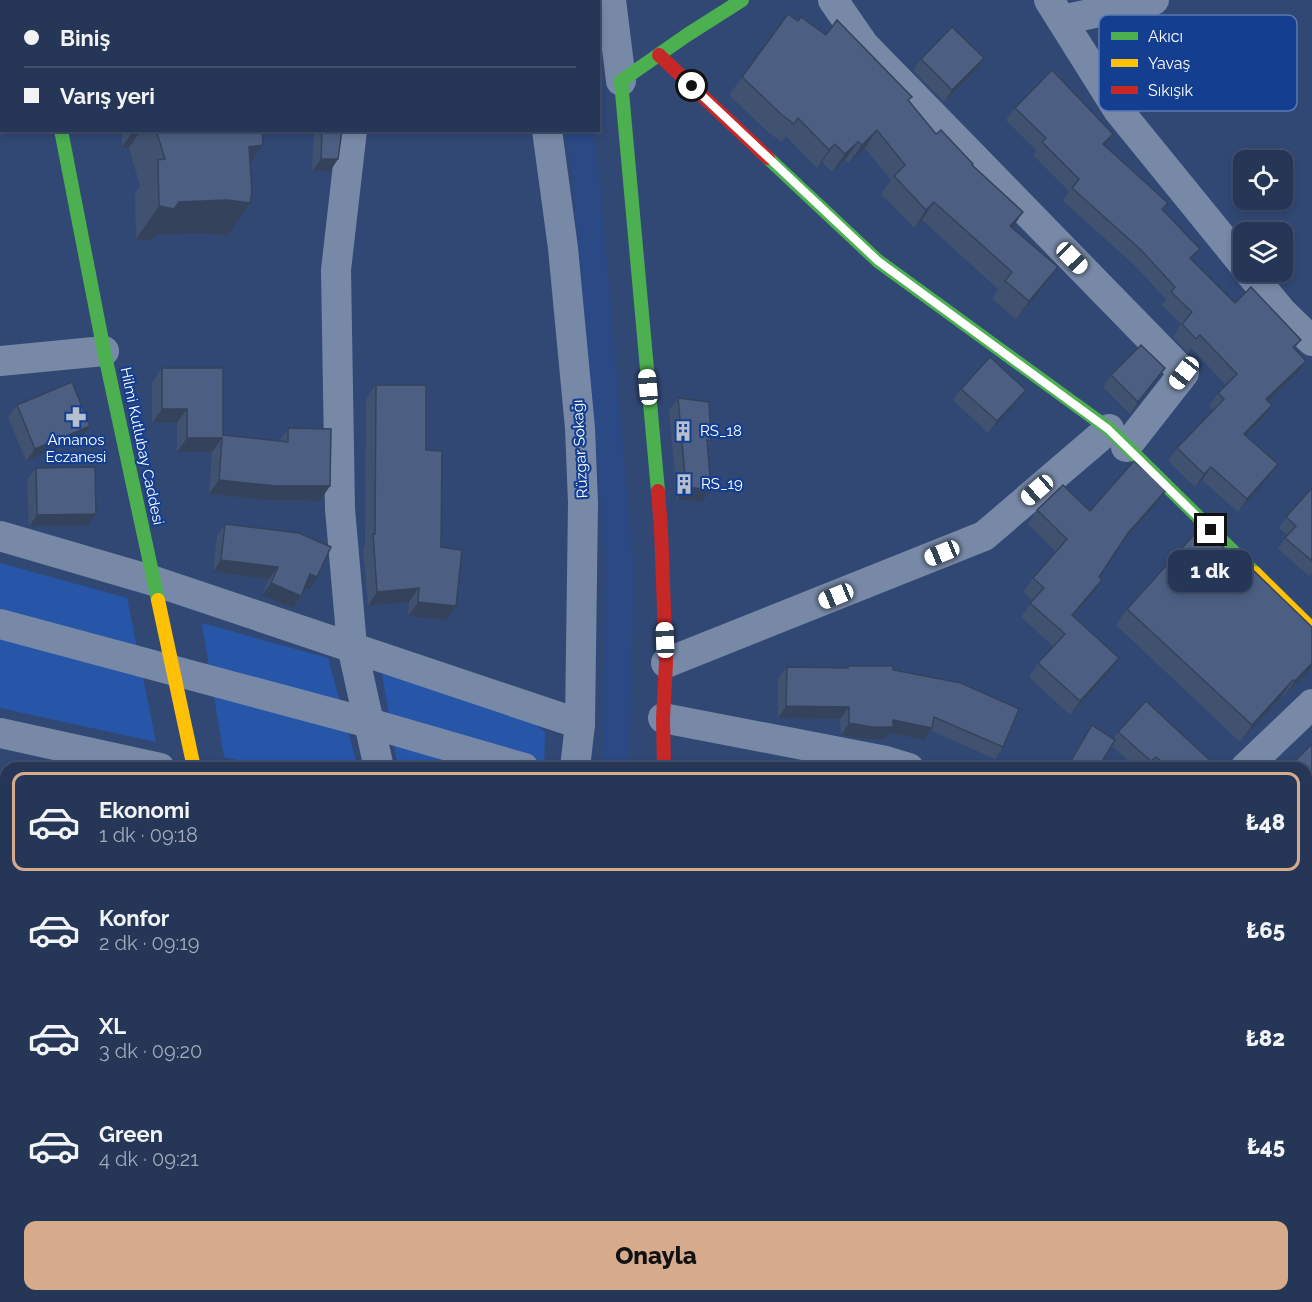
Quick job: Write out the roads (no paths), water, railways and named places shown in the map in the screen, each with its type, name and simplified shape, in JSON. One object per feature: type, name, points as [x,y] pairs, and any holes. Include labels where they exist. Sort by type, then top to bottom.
[{"type":"street","points":[[611,0],[621,81],[661,529],[666,663],[663,718],[664,762]]},
{"type":"street","points":[[621,81],[742,0]]},
{"type":"street","points":[[666,663],[984,536],[1118,438],[1184,373],[864,45],[833,0]]},
{"type":"street","points":[[1099,80],[1055,10],[1154,0]]},
{"type":"street","points":[[658,55],[878,261],[1118,438],[1312,629]]},
{"type":"street","points":[[1119,111],[1233,251]]},
{"type":"street","name":"Hilmi Kutlubay Caddesi","points":[[61,132],[104,351],[193,762]]},
{"type":"street","points":[[352,132],[336,270],[340,509],[352,646],[378,762]]},
{"type":"street","name":"Rüzgar Sokağı","points":[[547,132],[563,248],[580,428],[583,503],[580,724],[576,762]]},
{"type":"street","points":[[1257,282],[1282,312],[1312,341]]},
{"type":"street","points":[[0,360],[104,351]]},
{"type":"street","points":[[0,536],[154,581],[580,724]]},
{"type":"street","points":[[0,624],[369,723],[503,762]]},
{"type":"street","points":[[1251,762],[1312,704]]},
{"type":"street","points":[[663,718],[889,762]]},
{"type":"street","points":[[0,733],[133,762]]},
{"type":"waterway","points":[[579,132],[585,167],[620,569],[616,762]]},
{"type":"place","name":"Amanos Eczanesi","points":[[76,417]]},
{"type":"place","name":"RS_18","points":[[683,431]]},
{"type":"place","name":"RS_19","points":[[684,484]]}]
